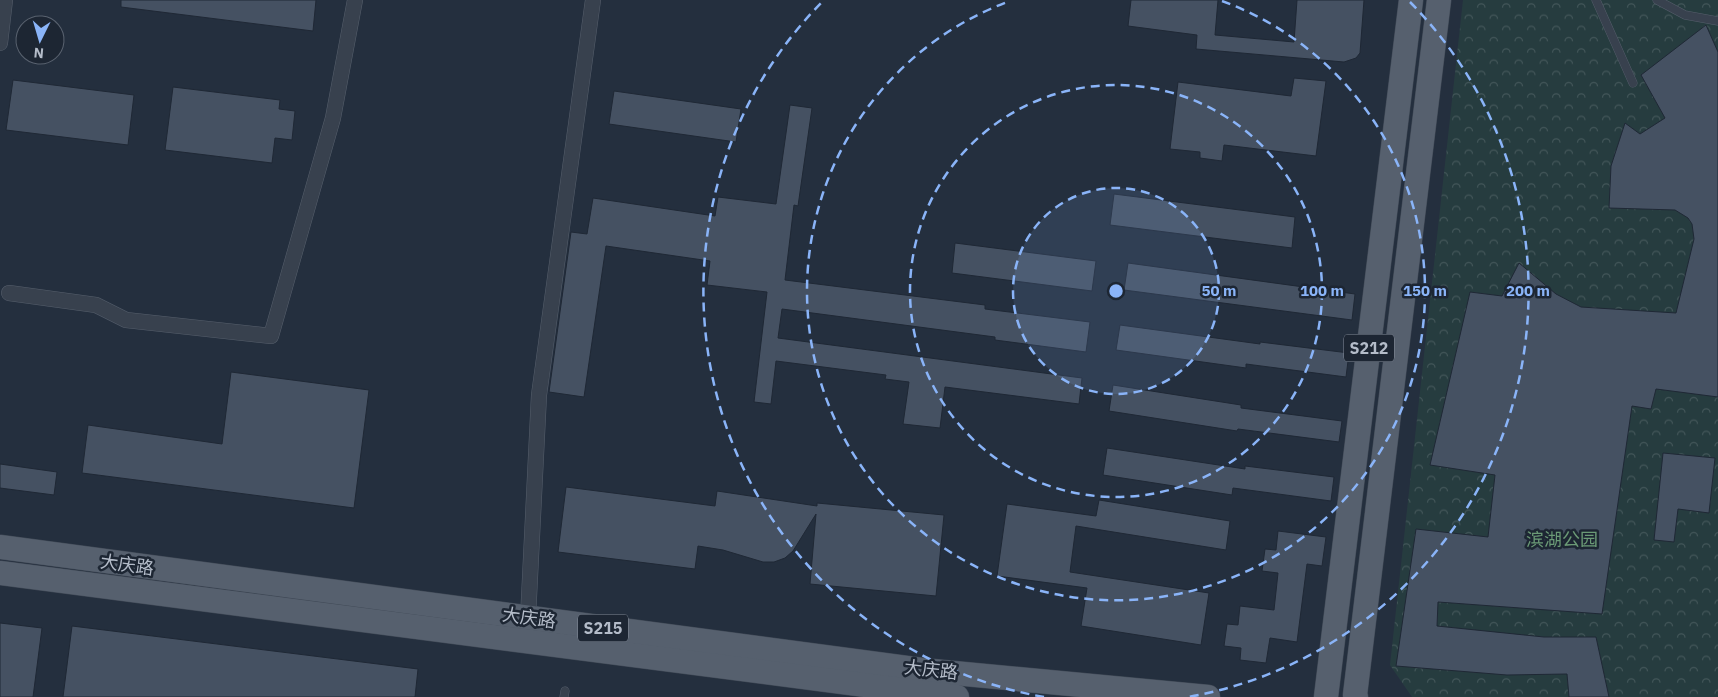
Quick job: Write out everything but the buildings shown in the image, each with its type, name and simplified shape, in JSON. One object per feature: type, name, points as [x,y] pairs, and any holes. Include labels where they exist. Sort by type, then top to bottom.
[{"type":"main road","name":"S212","points":[[1326,697],[1411,0]]},
{"type":"main road","name":"S212","points":[[1353,696],[1439,0]]},
{"type":"main road","name":"大庆路","points":[[0,547],[922,670],[1208,697]]},
{"type":"main road","name":"大庆路","points":[[0,574],[878,692],[957,697]]},
{"type":"street","points":[[0,43],[5,0]]},
{"type":"street","points":[[9,293],[96,305],[126,320],[270,336],[332,118],[355,0]]},
{"type":"street","points":[[528,618],[539,395],[593,0]]},
{"type":"lane","points":[[1596,0],[1633,83]]},
{"type":"lane","points":[[1657,0],[1685,15],[1718,21]]},
{"type":"green space","name":"滨湖公园","points":[[1463,0],[1718,0],[1718,697],[1412,697],[1390,665]]}]
